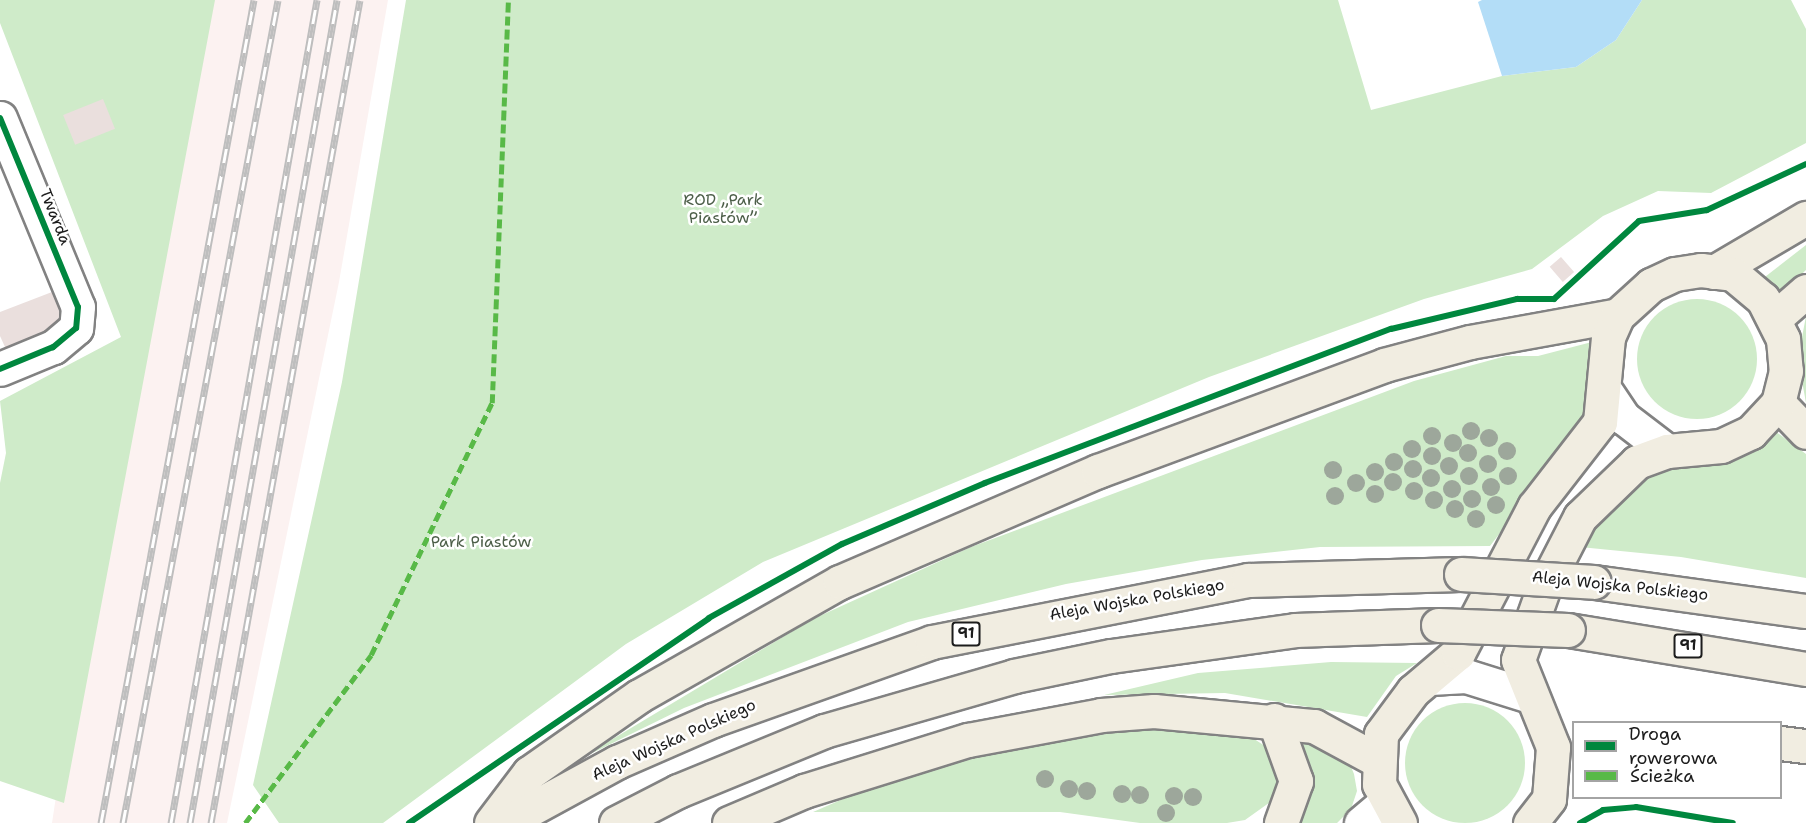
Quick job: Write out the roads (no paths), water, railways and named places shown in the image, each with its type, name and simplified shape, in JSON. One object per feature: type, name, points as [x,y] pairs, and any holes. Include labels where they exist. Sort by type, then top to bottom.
[{"type":"main road","points":[[1714,272],[1806,218]]},
{"type":"main road","points":[[1393,813],[1377,760],[1381,734],[1394,711],[1458,653],[1534,507],[1600,422],[1607,393],[1608,337],[1618,315],[1651,285],[1676,274],[1714,272],[1745,282],[1775,318],[1786,371],[1778,404],[1751,432],[1721,446],[1667,451],[1637,462],[1612,480],[1580,517],[1523,640],[1518,660],[1530,696],[1564,768],[1549,799],[1530,823]]},
{"type":"main road","points":[[1775,318],[1806,291]]},
{"type":"main road","points":[[491,823],[529,772],[731,640],[840,582],[1098,471],[1395,362],[1470,342],[1618,315]]},
{"type":"main road","points":[[1778,404],[1806,432]]},
{"type":"main road","name":"Aleja Wojska Polskiego","points":[[505,823],[617,762],[713,720],[932,642],[1248,580],[1461,574],[1594,582],[1806,611]]},
{"type":"main road","name":"91","points":[[616,823],[678,791],[824,731],[1014,676],[1112,656],[1295,630],[1438,625],[1568,630],[1806,669]]},
{"type":"main road","points":[[729,823],[804,791],[968,740],[1070,720],[1154,711],[1274,720],[1314,726],[1377,760]]},
{"type":"main road","points":[[1274,720],[1296,781],[1281,823]]},
{"type":"main road","points":[[1782,743],[1806,746]]},
{"type":"street","name":"Twarda","points":[[0,118],[78,308],[76,328],[53,346],[0,369]]},
{"type":"street","points":[[1607,393],[1624,418],[1667,451]]},
{"type":"street","points":[[1430,678],[1466,676],[1530,696]]},
{"type":"street","points":[[1361,823],[1393,813]]},
{"type":"water","points":[[1482,0],[1642,0],[1616,40],[1576,67],[1502,76],[1478,2]]},
{"type":"railway","points":[[101,823],[254,0]]},
{"type":"railway","points":[[123,823],[278,0]]},
{"type":"railway","points":[[171,823],[317,0]]},
{"type":"railway","points":[[190,823],[337,0]]},
{"type":"railway","points":[[211,823],[360,0]]},
{"type":"park label","name":"ROD „Park Piastów”","points":[[723,209]]},
{"type":"park label","name":"Park Piastów","points":[[481,542]]}]
